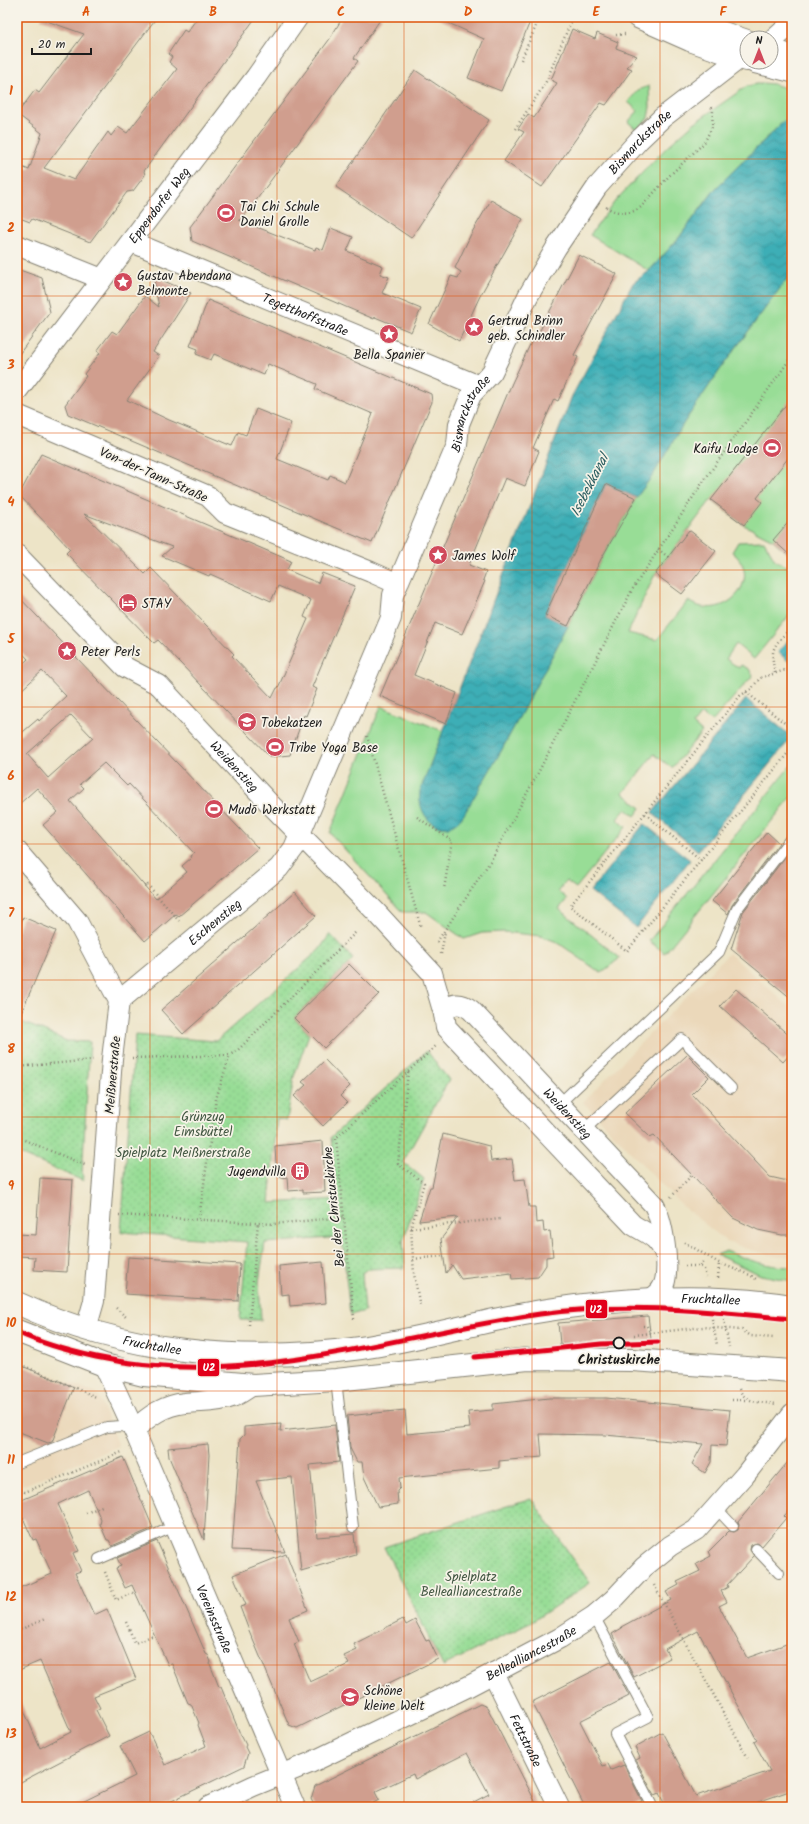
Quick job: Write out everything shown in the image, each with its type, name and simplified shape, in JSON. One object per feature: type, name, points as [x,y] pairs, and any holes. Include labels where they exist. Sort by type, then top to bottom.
[{"type":"main road","points":[[638,17],[690,40],[739,53]]},
{"type":"main road","points":[[676,17],[739,51]]},
{"type":"main road","points":[[779,52],[792,57]]},
{"type":"main road","points":[[779,66],[792,71]]},
{"type":"main road","name":"Fruchtallee","points":[[17,1303],[86,1329],[136,1343],[184,1351],[248,1356],[313,1353],[369,1346],[525,1314],[592,1305],[650,1300],[720,1298],[787,1309]]},
{"type":"main road","points":[[17,1331],[104,1365],[144,1375],[253,1384],[336,1380],[528,1359],[632,1360],[731,1357],[792,1371]]},
{"type":"street","name":"Eppendorfer Weg","points":[[17,391],[132,242],[256,77],[298,17]]},
{"type":"street","points":[[779,35],[792,23]]},
{"type":"street","name":"Bismarckstraße","points":[[300,833],[391,618],[393,595],[456,445],[459,424],[471,395],[492,372],[528,296],[556,248],[601,182],[639,140],[662,118],[739,61]]},
{"type":"street","name":"Tegetthoffstraße","points":[[132,242],[479,386]]},
{"type":"street","points":[[17,245],[102,279]]},
{"type":"street","name":"Von-der-Tann-Straße","points":[[17,415],[208,496],[225,513],[398,584]]},
{"type":"street","name":"Weidenstieg","points":[[17,556],[125,667],[159,685],[376,912],[432,973],[444,1014],[444,1022],[451,1032],[633,1225],[654,1237],[671,1260]]},
{"type":"street","name":"Eschenstieg","points":[[119,1001],[279,868],[294,848],[300,833]]},
{"type":"street","points":[[17,851],[77,921],[119,1001]]},
{"type":"street","name":"Meißnerstraße","points":[[86,1329],[94,1300],[112,1059],[119,1001]]},
{"type":"street","name":"Weidenstieg","points":[[444,1014],[452,1005],[462,1004],[466,1006],[654,1205],[660,1218],[671,1260],[665,1283],[660,1291],[650,1300]]},
{"type":"street","points":[[731,1357],[774,1364],[792,1359]]},
{"type":"street","name":"Vereinsstraße","points":[[104,1365],[134,1430],[295,1807]]},
{"type":"street","points":[[134,1430],[147,1417],[161,1409],[183,1403],[218,1401],[233,1397],[253,1384]]},
{"type":"street","name":"Bellealliancestraße","points":[[208,1807],[310,1763],[493,1673],[560,1638],[594,1616],[613,1600],[644,1567],[670,1546],[696,1530],[745,1475],[792,1414]]},
{"type":"street","name":"Fettstraße","points":[[493,1673],[559,1807]]},
{"type":"lane","points":[[558,1104],[719,952],[737,909],[792,837]]},
{"type":"lane","points":[[583,1131],[682,1039],[731,1088]]},
{"type":"lane","points":[[336,1380],[353,1527]]},
{"type":"lane","points":[[17,1463],[107,1427],[122,1426],[134,1430]]},
{"type":"lane","points":[[716,1509],[733,1526]]},
{"type":"lane","points":[[99,1559],[175,1526]]},
{"type":"lane","points":[[756,1549],[779,1573]]},
{"type":"lane","points":[[594,1616],[648,1717],[615,1734],[651,1804]]},
{"type":"path","points":[[521,60],[540,17]]},
{"type":"path","points":[[515,129],[545,84],[573,17]]},
{"type":"path","points":[[604,206],[615,211],[630,213],[641,207],[669,176],[704,143],[712,127],[713,110],[710,103]]},
{"type":"path","points":[[437,942],[491,860],[632,590],[658,549],[792,356]]},
{"type":"path","points":[[658,549],[668,557]]},
{"type":"path","points":[[775,673],[771,658],[773,649],[792,626]]},
{"type":"path","points":[[792,668],[760,678],[740,696],[570,906],[627,951],[792,748]]},
{"type":"path","points":[[746,692],[792,729]]},
{"type":"path","points":[[367,736],[421,928]]},
{"type":"path","points":[[645,814],[701,860]]},
{"type":"path","points":[[417,817],[452,841],[444,890]]},
{"type":"path","points":[[144,886],[147,884],[179,921]]},
{"type":"path","points":[[441,956],[445,929]]},
{"type":"path","points":[[130,1058],[230,1055],[238,1050],[357,931]]},
{"type":"path","name":"Bei der Christuskirche","points":[[354,1319],[336,1138],[440,1042]]},
{"type":"path","points":[[199,1219],[216,1099],[230,1055]]},
{"type":"path","points":[[17,1067],[94,1060]]},
{"type":"path","points":[[408,1072],[398,1164],[424,1183],[411,1228],[413,1259],[420,1307]]},
{"type":"path","points":[[17,1137],[85,1165]]},
{"type":"path","points":[[669,1199],[692,1175]]},
{"type":"path","points":[[126,1216],[274,1224],[344,1216]]},
{"type":"path","points":[[411,1228],[500,1218]]},
{"type":"path","points":[[249,1325],[258,1222]]},
{"type":"path","points":[[678,1238],[719,1263]]},
{"type":"path","points":[[413,1259],[443,1256]]},
{"type":"path","points":[[671,1260],[700,1266],[704,1269],[706,1277]]},
{"type":"path","points":[[700,1266],[703,1262]]},
{"type":"path","points":[[116,1308],[128,1318]]},
{"type":"path","points":[[711,1313],[717,1346]]},
{"type":"path","points":[[723,1314],[731,1357]]},
{"type":"path","points":[[643,1326],[647,1326],[651,1334]]},
{"type":"path","points":[[634,1335],[703,1327],[742,1330],[751,1336],[773,1338]]},
{"type":"path","points":[[17,1363],[100,1399]]},
{"type":"path","points":[[732,1400],[748,1400]]},
{"type":"path","points":[[17,1488],[25,1492],[125,1451]]},
{"type":"path","points":[[86,1513],[102,1506]]},
{"type":"path","points":[[99,1559],[116,1600],[135,1592]]},
{"type":"path","points":[[644,1567],[748,1758]]},
{"type":"path","points":[[17,1631],[45,1619]]},
{"type":"path","points":[[126,1622],[135,1643],[154,1635]]},
{"type":"shaded area","points":[[729,953],[792,1009],[792,1256],[778,1257],[727,1242],[680,1204],[583,1102]]},
{"type":"shaded area","points":[[17,1361],[98,1394],[118,1446],[24,1485],[17,1482]]},
{"type":"green space","points":[[762,83],[773,84],[792,90],[792,113],[716,188],[678,239],[649,271],[590,235],[616,200],[668,146],[694,123],[747,86]]},
{"type":"green space","points":[[649,86],[650,107],[648,118],[637,130],[628,122],[638,111],[628,102],[638,90]]},
{"type":"green space","points":[[792,272],[792,557],[773,540],[744,525],[711,500],[655,574],[628,633],[657,640],[688,601],[702,607],[715,607],[727,603],[736,595],[743,585],[745,574],[741,563],[732,552],[738,542],[764,541],[775,560],[792,569],[792,612],[754,659],[736,644],[726,659],[739,668],[741,665],[749,669],[753,675],[712,722],[701,714],[693,724],[702,732],[672,768],[654,754],[623,793],[641,808],[635,816],[626,809],[617,819],[626,827],[576,888],[566,881],[558,891],[567,899],[559,909],[620,958],[601,973],[557,942],[541,936],[504,932],[482,933],[464,939],[426,912],[402,912],[330,833],[381,706],[443,731],[420,791],[500,753],[568,626],[601,559],[636,498],[653,475],[685,421],[724,364]]},
{"type":"green space","points":[[792,764],[792,796],[665,953],[649,941]]},
{"type":"green space","name":"Grünzug Eimsbüttel","points":[[330,934],[353,959],[294,1018],[309,1034],[294,1076],[287,1120],[277,1118],[269,1203],[337,1199],[331,1137],[427,1051],[449,1080],[403,1162],[424,1179],[403,1241],[405,1268],[367,1269],[362,1273],[365,1311],[350,1315],[342,1237],[265,1243],[259,1282],[261,1320],[240,1320],[247,1242],[121,1232],[135,1035],[216,1041],[319,950]]},
{"type":"green space","points":[[17,1020],[67,1041],[90,1042],[82,1174],[84,1181],[17,1153]]},
{"type":"green space","points":[[726,1251],[758,1262],[775,1266],[792,1267],[792,1281],[761,1275],[717,1255]]},
{"type":"green space","name":"Spielplatz Bellealliancestraße","points":[[531,1498],[590,1583],[530,1623],[443,1666],[384,1547]]},
{"type":"water","name":"Isebekkanal","points":[[792,113],[792,272],[724,364],[685,421],[653,475],[636,498],[606,484],[545,615],[568,626],[500,753],[463,816],[455,824],[447,827],[440,827],[432,823],[422,810],[420,791],[572,396],[633,283],[649,271],[678,239],[716,188]]},
{"type":"water","points":[[792,636],[792,658],[788,661],[778,652]]},
{"type":"water","points":[[746,699],[792,737],[698,851],[652,813]]},
{"type":"water","points":[[644,824],[690,860],[636,928],[590,891]]},
{"type":"building","points":[[42,17],[157,17],[44,168],[74,180],[108,132],[111,136],[118,127],[127,133],[177,69],[169,62],[172,57],[168,54],[184,30],[187,32],[198,17],[256,17],[144,171],[145,175],[133,191],[127,192],[90,242],[32,219],[30,222],[17,217],[17,165],[29,170],[42,133],[17,114],[35,90],[39,93],[84,34],[41,19]]},
{"type":"building","points":[[343,17],[382,17],[354,58],[358,61],[252,206],[239,220],[315,250],[316,247],[323,250],[331,228],[353,237],[347,251],[383,266],[380,274],[389,277],[382,293],[421,309],[411,332],[375,317],[374,319],[192,241],[190,227],[329,40]]},
{"type":"building","points":[[435,17],[532,17],[501,91],[468,78],[484,39]]},
{"type":"building","points":[[572,29],[595,39],[597,33],[618,42],[616,48],[637,56],[627,67],[632,69],[606,105],[601,103],[542,187],[504,161],[524,132],[518,129],[528,114],[534,118],[557,83],[551,80]]},
{"type":"building","points":[[415,70],[489,120],[411,238],[336,187]]},
{"type":"building","points":[[491,200],[523,219],[480,296],[459,341],[429,324],[451,276],[458,278],[461,272],[455,268],[471,234]]},
{"type":"building","points":[[579,255],[617,274],[574,355],[578,357],[558,401],[554,399],[533,448],[539,451],[525,486],[505,478],[469,565],[486,572],[483,580],[485,581],[462,634],[435,623],[414,675],[457,693],[446,724],[380,696],[512,383],[535,334],[538,334]]},
{"type":"building","points":[[17,269],[42,278],[50,312],[17,357]]},
{"type":"building","points":[[153,276],[191,293],[153,352],[159,356],[127,400],[169,420],[232,446],[238,432],[246,435],[256,409],[291,423],[277,459],[328,480],[330,475],[345,482],[373,414],[315,389],[317,384],[268,364],[264,375],[214,354],[211,360],[196,354],[198,349],[190,346],[208,300],[431,394],[432,402],[372,543],[68,414],[65,405],[86,376],[84,374],[100,353],[97,351],[112,331],[117,334],[145,296],[159,307]]},
{"type":"building","name":"Kaifu Lodge","points":[[792,397],[792,453],[757,498],[762,502],[744,525],[711,500]]},
{"type":"building","points":[[41,454],[291,561],[287,570],[318,583],[322,573],[355,586],[312,687],[317,689],[306,716],[304,715],[290,755],[270,757],[158,640],[154,643],[66,553],[70,549],[19,495]],"holes":[[[84,514],[172,547],[162,556],[209,576],[210,574],[271,601],[278,586],[311,600],[304,617],[308,619],[278,688],[272,698],[232,656],[234,654],[151,568],[145,574]]]},
{"type":"building","points":[[606,484],[636,498],[601,559],[568,626],[545,615]]},
{"type":"building","points":[[792,518],[792,557],[773,540]]},
{"type":"building","points":[[689,530],[716,551],[682,594],[655,574]]},
{"type":"building","points":[[17,595],[258,848],[179,916],[176,914],[145,941],[43,825],[58,812],[37,788],[17,806],[17,737],[38,719],[39,721],[66,696],[42,671],[17,694],[17,669],[28,659],[17,647]],"holes":[[[71,715],[93,738],[48,778],[27,754]],[[104,763],[127,786],[129,784],[194,853],[182,866],[187,872],[156,899],[70,801],[84,788],[80,784]]]},
{"type":"building","points":[[767,832],[779,843],[732,905],[728,914],[712,901]]},
{"type":"building","points":[[789,852],[792,854],[792,999],[731,949],[743,912]]},
{"type":"building","points":[[295,892],[316,916],[183,1034],[161,1010]]},
{"type":"building","points":[[23,917],[56,931],[17,1023],[17,932]]},
{"type":"building","points":[[349,964],[379,994],[324,1048],[294,1018]]},
{"type":"building","points":[[736,989],[792,1038],[792,1052],[783,1062],[720,1006]]},
{"type":"building","points":[[687,1055],[709,1077],[692,1094],[770,1177],[792,1182],[792,1235],[782,1235],[758,1230],[733,1218],[654,1135],[650,1137],[625,1113]]},
{"type":"building","points":[[325,1060],[350,1086],[340,1096],[347,1103],[323,1126],[294,1096],[306,1085],[302,1082]]},
{"type":"building","points":[[443,1134],[489,1146],[491,1161],[512,1159],[515,1180],[525,1179],[529,1207],[535,1207],[536,1223],[543,1222],[544,1232],[550,1231],[553,1256],[546,1257],[546,1265],[538,1277],[512,1279],[511,1273],[461,1279],[452,1265],[446,1273],[441,1239],[458,1217],[419,1221],[430,1187],[432,1187]]},
{"type":"building","name":"Jugendvilla","points":[[323,1141],[325,1192],[303,1193],[303,1190],[288,1191],[287,1177],[281,1178],[280,1164],[276,1165],[275,1146]]},
{"type":"building","points":[[40,1178],[73,1180],[67,1272],[34,1270],[35,1257],[17,1256],[17,1234],[36,1235]]},
{"type":"building","points":[[128,1257],[240,1264],[238,1301],[125,1294]]},
{"type":"building","points":[[323,1262],[326,1303],[290,1306],[289,1294],[281,1295],[279,1266]]},
{"type":"building","points":[[648,1316],[651,1339],[614,1343],[560,1344],[558,1323]]},
{"type":"building","points":[[17,1364],[74,1387],[52,1442],[48,1443],[17,1431]]},
{"type":"building","points":[[549,1398],[606,1398],[730,1410],[726,1446],[712,1445],[711,1462],[705,1473],[692,1464],[703,1444],[605,1435],[540,1434],[542,1457],[499,1461],[499,1468],[399,1478],[400,1488],[397,1491],[398,1504],[378,1507],[364,1477],[362,1462],[357,1462],[350,1448],[347,1416],[405,1410],[407,1434],[470,1428],[468,1412],[493,1410],[493,1404]]},
{"type":"building","points":[[281,1424],[280,1431],[335,1425],[339,1462],[310,1465],[317,1537],[354,1534],[356,1555],[301,1571],[292,1477],[256,1481],[285,1552],[232,1550],[240,1439],[244,1435],[244,1427]]},
{"type":"building","points":[[208,1444],[209,1455],[204,1540],[169,1457],[168,1448]]},
{"type":"building","points":[[123,1457],[153,1528],[112,1546],[109,1540],[107,1540],[100,1524],[101,1520],[88,1490],[58,1504],[79,1551],[73,1553],[81,1571],[75,1573],[94,1615],[107,1609],[136,1679],[94,1696],[100,1708],[96,1710],[109,1736],[17,1784],[17,1694],[40,1748],[71,1732],[40,1661],[17,1671],[17,1589],[52,1574],[36,1539],[33,1540],[23,1518],[17,1521],[17,1502]]},
{"type":"building","points":[[792,1457],[792,1507],[784,1516],[786,1518],[762,1546],[757,1543],[751,1545],[750,1550],[754,1556],[727,1585],[728,1587],[721,1591],[727,1602],[719,1606],[747,1658],[792,1642],[792,1790],[744,1807],[666,1807],[659,1793],[654,1795],[636,1760],[640,1758],[635,1747],[662,1732],[696,1796],[770,1771],[754,1742],[757,1740],[698,1631],[665,1649],[670,1658],[634,1677],[612,1634],[622,1628],[621,1627],[671,1600],[666,1592],[679,1585],[677,1582],[700,1571],[696,1564],[711,1556],[709,1551],[729,1531],[734,1532],[738,1530],[738,1522]]},
{"type":"building","points":[[157,1541],[206,1654],[211,1662],[210,1664],[219,1687],[221,1687],[246,1745],[245,1747],[248,1753],[244,1766],[159,1807],[72,1807],[135,1776],[120,1746],[149,1732],[165,1765],[206,1746],[198,1725],[199,1723],[191,1704],[188,1703],[172,1664],[168,1665],[132,1585],[125,1588],[116,1568],[121,1566],[117,1558]]},
{"type":"building","points":[[286,1554],[308,1610],[289,1618],[299,1642],[294,1644],[310,1682],[349,1664],[344,1656],[357,1650],[354,1644],[403,1619],[406,1625],[415,1620],[426,1641],[429,1640],[438,1659],[297,1728],[289,1725],[240,1607],[246,1605],[233,1575]]},
{"type":"building","points":[[611,1662],[629,1696],[580,1721],[603,1766],[608,1764],[611,1770],[624,1765],[642,1801],[630,1807],[585,1807],[532,1702]]},
{"type":"building","points":[[480,1704],[487,1707],[538,1807],[464,1807],[489,1794],[467,1753],[415,1779],[413,1774],[375,1792],[379,1800],[366,1807],[315,1807],[311,1799],[315,1786]]},
{"type":"transit line","name":"U2","points":[[17,1332],[56,1347],[96,1357],[152,1365],[208,1367],[264,1363],[319,1356],[485,1323],[572,1310],[634,1308],[666,1309],[792,1319]]},
{"type":"transit line","name":"U2","points":[[475,1357],[601,1344],[658,1342]]},
{"type":"place","name":"Tai Chi Schule Daniel Grolle","points":[[226,213]]},
{"type":"place","name":"Gustav Abendana Belmonte","points":[[123,282]]},
{"type":"place","name":"Gertrud Brinn geb. Schindler","points":[[474,327]]},
{"type":"place","name":"Bella Spanier","points":[[389,334]]},
{"type":"place","name":"Kaifu Lodge","points":[[772,448]]},
{"type":"place","name":"James Wolf","points":[[438,555]]},
{"type":"place","name":"STAY","points":[[128,603]]},
{"type":"place","name":"Peter Perls","points":[[67,651]]},
{"type":"place","name":"Tobekatzen","points":[[247,722]]},
{"type":"place","name":"Tribe Yoga Base","points":[[275,747]]},
{"type":"place","name":"Mudō Werkstatt","points":[[214,809]]},
{"type":"place","name":"Jugendvilla","points":[[300,1171]]},
{"type":"place","name":"Christuskirche","points":[[619,1343]]},
{"type":"place","name":"Schöne kleine Welt","points":[[350,1697]]},
{"type":"park label","name":"Spielplatz Meißnerstraße","points":[[183,1152]]}]
